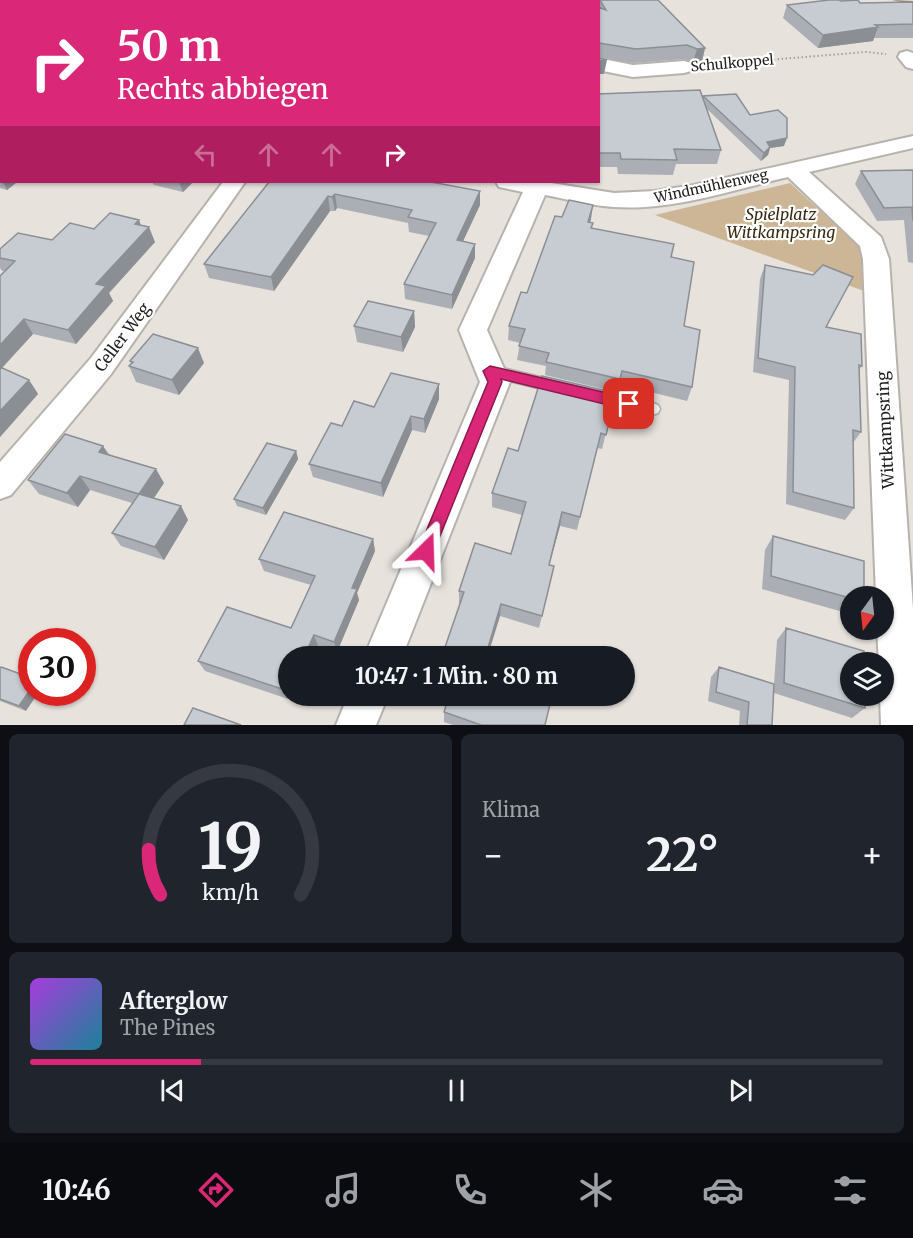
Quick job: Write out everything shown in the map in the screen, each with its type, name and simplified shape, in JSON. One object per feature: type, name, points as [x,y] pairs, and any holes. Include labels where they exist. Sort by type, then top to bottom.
[{"type":"street","name":"Schulkoppel","points":[[600,63],[633,70],[684,67]]},
{"type":"street","name":"Windmühlenweg","points":[[513,183],[614,200],[655,198],[913,142]]},
{"type":"street","name":"Wittkampsring","points":[[792,169],[872,243],[876,259],[901,725]]},
{"type":"street","name":"Celler Weg","points":[[0,486],[101,366],[233,183]]},
{"type":"street","points":[[387,646],[495,382],[473,330],[537,187]]},
{"type":"street","points":[[356,725],[364,706]]},
{"type":"lane","points":[[490,371],[652,410]]},
{"type":"path","name":"Schulkoppel","points":[[684,67],[866,51]]},
{"type":"green space","name":"Spielplatz Wittkampsring","points":[[790,183],[863,250],[864,291],[655,215]]},
{"type":"building","points":[[600,0],[658,0],[705,48],[697,49],[687,45],[636,49],[600,43],[600,8],[606,10]]},
{"type":"building","points":[[829,0],[858,0],[860,3],[913,2],[913,24],[875,25],[878,27],[823,35],[787,5]]},
{"type":"building","points":[[700,90],[721,150],[674,149],[677,160],[621,159],[620,153],[600,153],[600,94]]},
{"type":"building","points":[[736,94],[750,115],[778,110],[787,118],[787,138],[767,142],[770,147],[764,153],[703,96]]},
{"type":"building","points":[[913,170],[913,221],[912,207],[884,208],[861,171]]},
{"type":"building","points":[[268,183],[436,183],[480,191],[457,240],[475,244],[452,295],[404,284],[436,223],[408,217],[412,210],[335,194],[332,197],[328,196],[271,277],[204,264]]},
{"type":"building","points":[[569,200],[593,205],[588,222],[593,223],[591,228],[674,244],[671,257],[694,262],[684,326],[700,330],[692,387],[622,371],[620,379],[546,362],[549,353],[519,346],[525,329],[509,326],[521,292],[527,293],[555,216],[562,217]]},
{"type":"building","points":[[110,213],[139,220],[135,224],[149,227],[96,284],[106,286],[68,330],[24,319],[0,345],[0,276],[15,261],[0,258],[0,249],[18,233],[52,240],[70,223],[94,229]]},
{"type":"building","points":[[765,265],[813,275],[823,265],[853,277],[826,327],[861,334],[862,366],[859,365],[861,432],[853,430],[854,508],[793,492],[795,367],[758,358]]},
{"type":"building","points":[[368,301],[414,311],[401,337],[354,326]]},
{"type":"building","points":[[153,334],[198,348],[172,380],[129,366],[133,362],[130,361]]},
{"type":"building","points":[[0,367],[29,380],[0,411]]},
{"type":"building","points":[[391,373],[439,384],[424,419],[411,416],[381,483],[309,464],[331,423],[342,426],[354,401],[374,407]]},
{"type":"building","points":[[542,376],[616,393],[606,435],[601,433],[580,517],[562,512],[549,565],[554,566],[542,616],[501,604],[488,646],[445,646],[464,592],[459,591],[475,543],[511,554],[526,502],[492,493],[508,448],[518,451]]},
{"type":"building","points":[[65,434],[103,446],[99,452],[156,469],[139,494],[80,476],[67,493],[28,480]]},
{"type":"building","points":[[267,443],[296,451],[263,508],[234,499]]},
{"type":"building","points":[[139,494],[181,506],[155,547],[112,533]]},
{"type":"building","points":[[284,512],[373,539],[352,588],[357,589],[334,642],[314,635],[309,646],[278,646],[278,688],[198,661],[227,607],[291,628],[315,576],[259,559]]},
{"type":"building","points":[[773,536],[864,561],[864,586],[840,586],[840,595],[771,576]]},
{"type":"building","points":[[786,628],[864,651],[840,652],[840,700],[784,683]]},
{"type":"building","points":[[719,667],[774,684],[772,725],[747,725],[749,702],[716,692]]},
{"type":"building","points":[[0,668],[18,673],[18,706],[0,699]]},
{"type":"building","points":[[446,706],[550,706],[545,725],[481,725],[444,712]]},
{"type":"building","points":[[193,708],[241,725],[184,725]]},
{"type":"waterway","points":[[895,0],[913,3]]},
{"type":"route","points":[[426,551],[495,382],[490,371],[629,404]]}]
